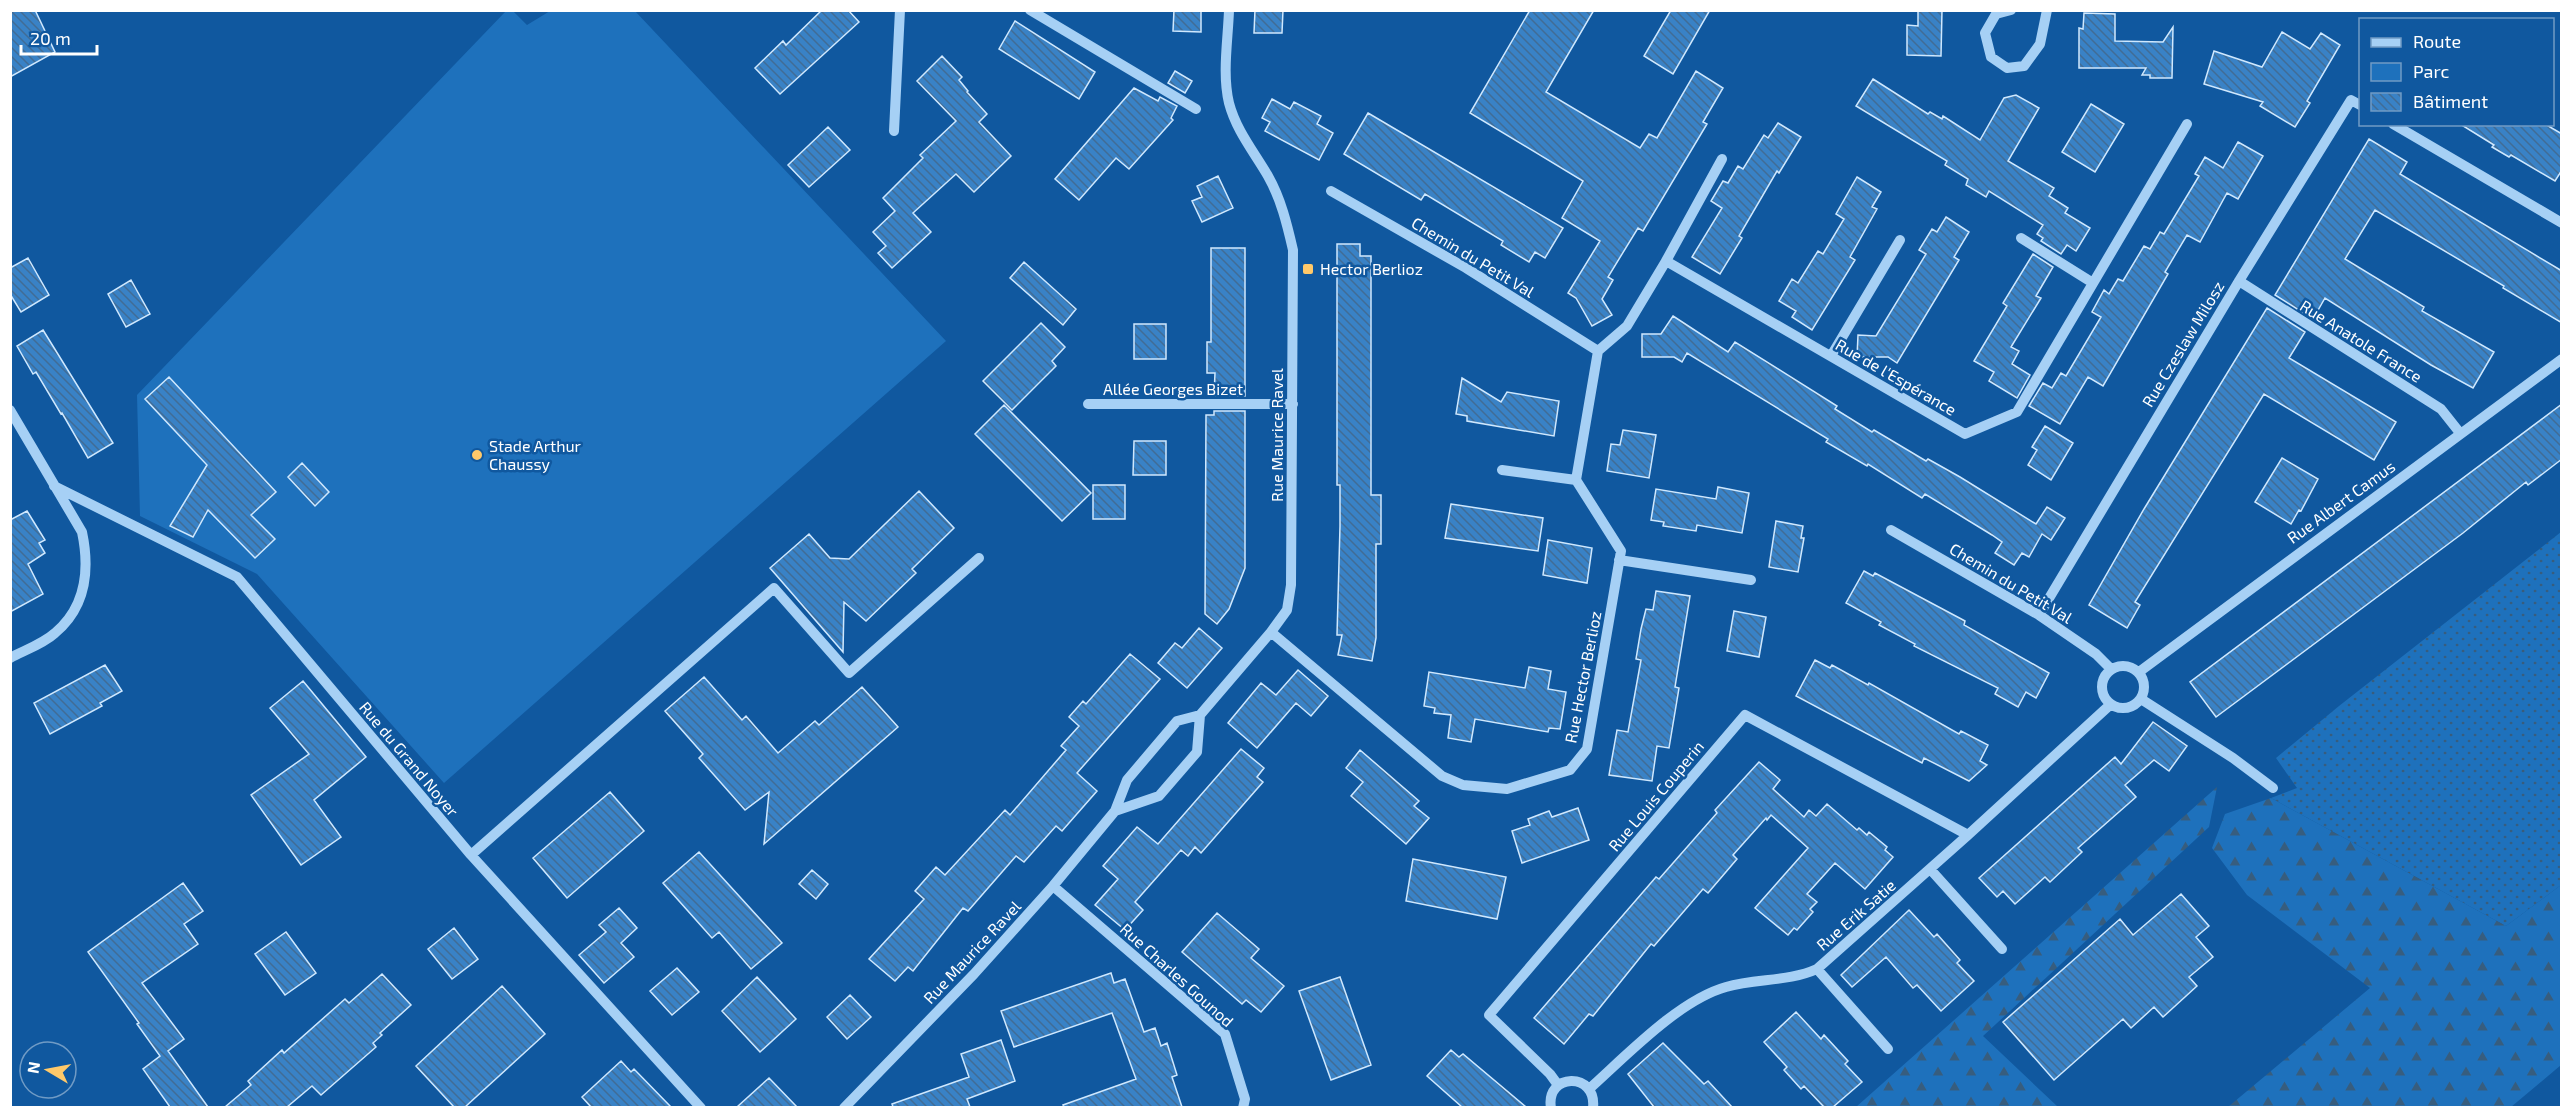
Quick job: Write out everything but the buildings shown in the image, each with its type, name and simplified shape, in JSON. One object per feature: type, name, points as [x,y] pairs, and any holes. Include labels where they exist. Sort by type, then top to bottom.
[{"type":"street","points":[[894,131],[900,10]]},
{"type":"street","points":[[1030,10],[1196,109]]},
{"type":"street","name":"Rue Maurice Ravel","points":[[844,1107],[974,974],[1053,886],[1115,811],[1127,780],[1177,721],[1200,715],[1287,610],[1291,585],[1293,250],[1283,209],[1269,177],[1242,135],[1229,103],[1227,81],[1229,10]]},
{"type":"street","points":[[2011,10],[1996,14],[1985,33],[1991,57],[2007,68],[2024,66],[2040,44],[2044,11]]},
{"type":"street","name":"Rue Czeslaw Milosz","points":[[2039,615],[2239,281],[2351,100],[2359,104]]},
{"type":"street","name":"Rue de l'Espérance","points":[[1666,261],[1965,434],[2017,412],[2187,124]]},
{"type":"street","points":[[2396,126],[2562,223]]},
{"type":"street","points":[[1502,470],[1576,480],[1598,351],[1628,326],[1722,159]]},
{"type":"street","name":"Chemin du Petit Val","points":[[1331,191],[1466,268],[1598,351]]},
{"type":"street","points":[[2021,238],[2093,283]]},
{"type":"street","points":[[1831,357],[1900,240]]},
{"type":"street","name":"Rue Anatole France","points":[[2239,281],[2441,409],[2460,433]]},
{"type":"street","name":"Rue Albert Camus","points":[[2139,672],[2562,358]]},
{"type":"street","name":"Allée Georges Bizet","points":[[1088,404],[1293,404]]},
{"type":"street","points":[[10,410],[82,532],[87,555],[86,582],[79,603],[69,618],[54,634],[10,658]]},
{"type":"street","name":"Rue Hector Berlioz","points":[[1271,632],[1442,776],[1463,785],[1507,789],[1570,770],[1587,749],[1621,551],[1576,480]]},
{"type":"street","name":"Rue du Grand Noyer","points":[[54,486],[237,577],[471,855],[701,1107]]},
{"type":"street","name":"Chemin du Petit Val","points":[[1891,530],[2039,615],[2096,654],[2111,669]]},
{"type":"street","points":[[471,855],[774,588],[849,673],[979,558]]},
{"type":"street","points":[[1619,560],[1751,580]]},
{"type":"street","points":[[2128,665],[2139,672],[2145,685],[2141,699],[2129,707],[2121,708],[2111,704],[2104,696],[2102,689],[2105,674],[2111,669],[2128,665]]},
{"type":"street","points":[[2141,699],[2233,758],[2273,788]]},
{"type":"street","name":"Rue Erik Satie","points":[[1588,1089],[1681,1010],[1700,998],[1726,987],[1801,976],[1817,969],[2111,704]]},
{"type":"street","points":[[1115,811],[1159,796],[1197,752],[1200,715]]},
{"type":"street","name":"Rue Louis Couperin","points":[[1558,1085],[1550,1074],[1489,1014],[1745,715],[1968,835]]},
{"type":"street","points":[[1930,869],[2002,949]]},
{"type":"street","name":"Rue Charles Gounod","points":[[1053,886],[1225,1034],[1245,1099],[1243,1107]]},
{"type":"street","points":[[1817,969],[1888,1049]]},
{"type":"street","points":[[1551,1107],[1551,1096],[1558,1085],[1577,1081],[1588,1089],[1593,1107]]},
{"type":"green space","name":"Stade Arthur Chaussy","points":[[506,11],[513,11],[527,25],[550,11],[635,11],[946,341],[444,783],[257,574],[140,516],[137,395]]},
{"type":"green space","points":[[2561,532],[2561,885],[2506,926],[2271,798],[2297,788],[2276,758]]},
{"type":"green space","points":[[2217,787],[2209,827],[1983,1036],[2058,1107],[1856,1107]]},
{"type":"green space","points":[[2271,798],[2506,926],[2561,885],[2561,1065],[2511,1107],[2228,1107],[2370,988],[2247,895],[2212,848],[2225,814]]},
{"type":"place","name":"Hector Berlioz","points":[[1308,269]]},
{"type":"place","name":"Stade Arthur Chaussy","points":[[477,455]]}]
